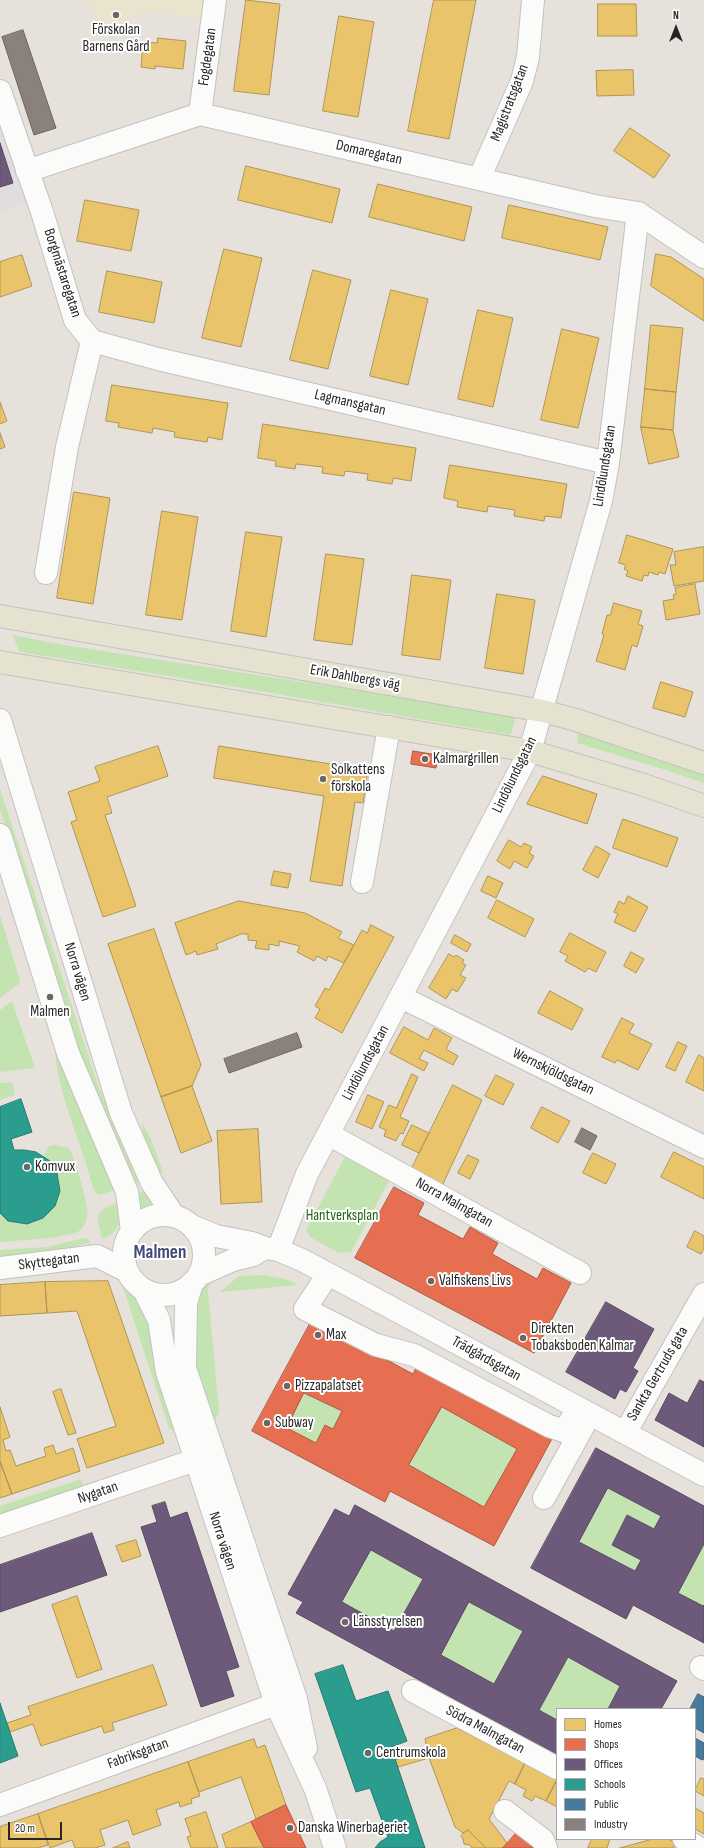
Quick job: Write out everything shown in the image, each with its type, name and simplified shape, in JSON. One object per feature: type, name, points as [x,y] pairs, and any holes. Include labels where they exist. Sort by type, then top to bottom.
[{"type":"main road","name":"Erik Dahlbergs väg","points":[[0,616],[543,711],[576,720],[704,763]]},
{"type":"main road","points":[[0,662],[530,751],[644,785],[704,806]]},
{"type":"street","name":"Fogdegatan","points":[[200,114],[215,0]]},
{"type":"street","name":"Magistratsgatan","points":[[479,179],[522,81],[528,57],[533,0]]},
{"type":"street","name":"Borgmästaregatan","points":[[0,91],[42,212],[75,320],[92,341]]},
{"type":"street","points":[[27,171],[200,114]]},
{"type":"street","name":"Domaregatan","points":[[200,114],[595,206],[638,213],[704,257]]},
{"type":"street","name":"Lindölundsgatan","points":[[272,1249],[307,1174],[530,751],[543,711],[601,502],[608,463],[638,213]]},
{"type":"street","points":[[46,573],[67,447],[92,341]]},
{"type":"street","name":"Lagmansgatan","points":[[92,341],[158,359],[608,463]]},
{"type":"street","name":"Norra vägen","points":[[0,720],[121,1113],[152,1183],[183,1221],[198,1235],[202,1244],[203,1260],[186,1303],[184,1368],[296,1699],[315,1788],[335,1848]]},
{"type":"street","points":[[362,882],[389,727]]},
{"type":"street","points":[[0,835],[68,1053],[127,1192],[130,1233]]},
{"type":"street","name":"Wernskjöldsgatan","points":[[401,997],[704,1148]]},
{"type":"street","name":"Norra Malmgatan","points":[[328,1134],[580,1273]]},
{"type":"street","points":[[127,1271],[124,1256],[125,1245],[130,1233],[143,1221],[163,1215],[183,1221]]},
{"type":"street","name":"Trädgårdsgatan","points":[[183,1221],[216,1236],[252,1243],[272,1249],[328,1274],[583,1412],[704,1475]]},
{"type":"street","name":"Skyttegatan","points":[[98,1256],[108,1245],[130,1233]]},
{"type":"street","points":[[144,1290],[154,1294],[170,1294],[184,1289],[196,1279],[233,1260],[272,1249]]},
{"type":"street","name":"Skyttegatan","points":[[0,1268],[98,1256],[127,1271]]},
{"type":"street","name":"Norra vägen","points":[[127,1271],[136,1284],[144,1290],[158,1320],[167,1372],[276,1704],[315,1788]]},
{"type":"street","points":[[328,1274],[305,1309],[376,1345],[414,1355],[549,1426],[564,1431],[583,1412]]},
{"type":"street","name":"Sankta Gertruds gata","points":[[624,1433],[704,1294]]},
{"type":"street","points":[[544,1498],[583,1412]]},
{"type":"street","name":"Nygatan","points":[[0,1526],[195,1460]]},
{"type":"street","name":"Södra Malmgatan","points":[[413,1691],[556,1767]]},
{"type":"street","name":"Fabriksgatan","points":[[0,1805],[276,1704]]},
{"type":"street","points":[[505,1811],[543,1840],[546,1848]]},
{"type":"street","points":[[686,1840],[699,1848]]},
{"type":"shaded area","name":"Förskolan Barnens Gård","points":[[86,0],[207,0],[204,20],[145,10],[105,34]]},
{"type":"shaded area","points":[[0,126],[27,203],[0,212]]},
{"type":"green space","points":[[12,635],[64,645],[516,715],[511,735],[254,690],[20,652]]},
{"type":"green space","points":[[579,728],[704,769],[704,783],[577,743]]},
{"type":"green space","points":[[0,789],[98,1085],[143,1180],[131,1185],[82,1061],[0,809]]},
{"type":"green space","points":[[0,915],[20,983],[0,998]]},
{"type":"green space","points":[[12,1001],[35,1068],[0,1072],[0,1010]]},
{"type":"green space","points":[[55,1053],[79,1093],[118,1189],[100,1195],[96,1193],[93,1188],[61,1087]]},
{"type":"green space","points":[[12,1082],[15,1095],[0,1100],[0,1083]]},
{"type":"green space","points":[[142,1123],[151,1139],[163,1172],[156,1175],[143,1137]]},
{"type":"green space","points":[[54,1145],[68,1148],[72,1153],[86,1204],[86,1222],[79,1231],[72,1234],[41,1239],[0,1242],[0,1213],[13,1222],[27,1224],[40,1219],[51,1210],[58,1197],[60,1183],[55,1169],[43,1157],[49,1146]]},
{"type":"green space","name":"Hantverksplan","points":[[347,1153],[392,1175],[351,1252],[339,1253],[310,1237],[306,1230]]},
{"type":"green space","points":[[148,1190],[154,1206],[139,1212],[135,1195]]},
{"type":"green space","points":[[121,1201],[120,1219],[116,1229],[108,1237],[102,1239],[98,1223],[99,1214],[106,1207]]},
{"type":"green space","points":[[85,1238],[88,1239],[90,1243],[43,1254],[0,1260],[0,1250],[46,1247]]},
{"type":"green space","points":[[221,1273],[209,1286],[208,1291],[219,1412],[215,1420],[210,1422],[196,1374],[194,1305],[204,1281]]},
{"type":"green space","points":[[264,1275],[285,1279],[299,1285],[220,1292],[239,1276]]},
{"type":"green space","points":[[121,1281],[125,1283],[133,1292],[147,1316],[161,1361],[178,1432],[175,1432],[169,1428]]},
{"type":"green space","points":[[304,1393],[342,1411],[333,1429],[325,1425],[316,1443],[287,1428]]},
{"type":"green space","points":[[442,1407],[517,1449],[484,1507],[409,1465]]},
{"type":"green space","points":[[81,1479],[84,1487],[0,1515],[0,1506]]},
{"type":"green space","points":[[608,1488],[661,1516],[654,1529],[627,1515],[612,1545],[641,1560],[635,1571],[579,1542]]},
{"type":"green space","points":[[704,1544],[704,1605],[703,1606],[678,1593]]},
{"type":"green space","points":[[371,1550],[423,1579],[394,1631],[342,1602]]},
{"type":"green space","points":[[469,1602],[523,1631],[494,1684],[441,1655]]},
{"type":"green space","points":[[568,1657],[620,1686],[609,1708],[556,1708],[556,1719],[539,1710]]},
{"type":"building: Homes","points":[[246,0],[280,4],[269,95],[234,91]]},
{"type":"building: Homes","points":[[434,0],[476,0],[449,139],[408,131]]},
{"type":"building: Homes","points":[[598,4],[636,4],[637,36],[598,36]]},
{"type":"building: Homes","points":[[339,16],[374,22],[358,117],[323,111]]},
{"type":"building: Homes","points":[[158,38],[186,41],[183,69],[155,66],[155,69],[141,67],[143,42],[157,43]]},
{"type":"building: Homes","points":[[633,70],[634,95],[597,96],[596,71]]},
{"type":"building: Homes","points":[[630,128],[670,155],[654,178],[614,151]]},
{"type":"building: Homes","points":[[246,166],[340,189],[332,223],[238,200]]},
{"type":"building: Homes","points":[[378,184],[472,207],[464,241],[369,217]]},
{"type":"building: Homes","points":[[85,200],[139,210],[131,251],[77,241]]},
{"type":"building: Homes","points":[[509,205],[608,227],[600,260],[502,238]]},
{"type":"building: Homes","points":[[224,249],[262,258],[241,347],[202,338]]},
{"type":"building: Homes","points":[[656,254],[671,257],[704,279],[704,321],[651,286]]},
{"type":"building: Homes","points":[[22,255],[32,286],[0,297],[0,262]]},
{"type":"building: Homes","points":[[313,270],[351,280],[328,369],[290,360]]},
{"type":"building: Homes","points":[[107,271],[162,282],[154,323],[99,312]]},
{"type":"building: Homes","points":[[391,290],[428,299],[408,385],[370,376]]},
{"type":"building: Homes","points":[[478,310],[513,318],[493,407],[458,399]]},
{"type":"building: Homes","points":[[651,325],[683,328],[676,392],[645,389]]},
{"type":"building: Homes","points":[[562,329],[599,338],[578,428],[541,420]]},
{"type":"building: Homes","points":[[112,385],[228,403],[222,440],[208,437],[207,442],[174,437],[175,432],[153,428],[152,433],[118,427],[119,423],[106,421]]},
{"type":"building: Homes","points":[[645,389],[676,392],[673,430],[641,427]]},
{"type":"building: Homes","points":[[0,402],[7,421],[0,424]]},
{"type":"building: Homes","points":[[263,424],[416,448],[411,481],[393,478],[392,484],[367,480],[368,474],[345,471],[344,476],[322,473],[323,467],[296,464],[295,469],[275,466],[276,461],[258,458]]},
{"type":"building: Homes","points":[[641,427],[673,430],[679,457],[649,464]]},
{"type":"building: Homes","points":[[0,433],[5,447],[0,449]]},
{"type":"building: Homes","points":[[450,465],[567,484],[561,518],[545,516],[544,521],[514,516],[515,510],[488,506],[487,512],[457,507],[458,501],[444,498]]},
{"type":"building: Homes","points":[[74,492],[110,498],[93,604],[57,598]]},
{"type":"building: Homes","points":[[162,511],[198,517],[182,620],[146,615]]},
{"type":"building: Homes","points":[[246,532],[282,537],[266,637],[231,631]]},
{"type":"building: Homes","points":[[627,535],[673,549],[665,574],[659,572],[658,575],[649,572],[648,576],[644,575],[642,581],[626,576],[628,571],[624,569],[626,565],[619,563]]},
{"type":"building: Homes","points":[[704,547],[704,581],[674,586],[670,565],[676,565],[674,552]]},
{"type":"building: Homes","points":[[326,554],[364,559],[352,645],[314,640]]},
{"type":"building: Homes","points":[[412,575],[451,580],[440,660],[402,655]]},
{"type":"building: Homes","points":[[695,584],[700,614],[666,620],[663,601],[674,599],[673,595],[676,594],[675,588]]},
{"type":"building: Homes","points":[[497,594],[535,600],[523,674],[485,668]]},
{"type":"building: Homes","points":[[614,603],[642,611],[638,624],[643,626],[637,647],[632,645],[625,670],[596,661],[604,635],[602,634],[607,615],[610,615]]},
{"type":"building: Homes","points":[[661,682],[693,692],[685,717],[653,708]]},
{"type":"building: Homes","points":[[158,746],[168,776],[107,797],[112,813],[105,815],[136,906],[103,917],[71,822],[77,820],[68,792],[100,781],[95,767]]},
{"type":"building: Homes","points":[[219,746],[368,770],[363,803],[355,802],[342,886],[310,881],[324,796],[214,778]]},
{"type":"building: Homes","points":[[543,776],[597,794],[587,824],[527,804]]},
{"type":"building: Homes","points":[[623,819],[678,838],[667,867],[613,848]]},
{"type":"building: Homes","points":[[509,840],[521,847],[524,843],[532,847],[529,853],[534,856],[527,868],[514,861],[510,869],[497,861]]},
{"type":"building: Homes","points":[[596,846],[610,854],[598,878],[583,870]]},
{"type":"building: Homes","points":[[274,871],[291,874],[288,888],[271,885]]},
{"type":"building: Homes","points":[[488,876],[503,883],[496,898],[481,891]]},
{"type":"building: Homes","points":[[628,896],[648,907],[635,932],[614,922],[618,914],[614,912],[619,901],[624,904]]},
{"type":"building: Homes","points":[[497,900],[534,919],[525,937],[488,918]]},
{"type":"building: Homes","points":[[239,901],[305,913],[342,932],[338,938],[354,945],[344,963],[328,956],[326,961],[317,956],[314,961],[297,952],[300,946],[279,941],[279,946],[269,944],[269,950],[255,948],[257,941],[248,940],[248,934],[241,934],[216,944],[218,949],[197,955],[196,951],[186,955],[175,923]]},
{"type":"building: Homes","points":[[371,925],[394,937],[342,1033],[315,1018],[320,1009],[315,1006],[325,988],[329,990],[362,930],[367,933]]},
{"type":"building: Homes","points":[[154,929],[201,1065],[192,1086],[161,1097],[108,944]]},
{"type":"building: Homes","points":[[570,933],[606,952],[596,972],[588,968],[585,972],[565,961],[568,956],[560,952]]},
{"type":"building: Homes","points":[[455,935],[471,944],[467,952],[451,943]]},
{"type":"building: Homes","points":[[631,952],[644,959],[636,973],[624,966]]},
{"type":"building: Homes","points":[[449,954],[454,957],[456,955],[464,960],[462,963],[466,965],[460,975],[466,978],[457,992],[452,989],[446,999],[429,988]]},
{"type":"building: Homes","points":[[550,991],[583,1009],[572,1030],[538,1013]]},
{"type":"building: Homes","points":[[622,1018],[634,1024],[629,1033],[652,1044],[638,1070],[617,1060],[615,1063],[602,1057]]},
{"type":"building: Homes","points":[[404,1027],[428,1040],[434,1028],[452,1038],[446,1049],[458,1056],[453,1065],[424,1050],[419,1059],[428,1063],[424,1071],[390,1053]]},
{"type":"building: Homes","points":[[678,1042],[687,1046],[675,1071],[666,1067]]},
{"type":"building: Homes","points":[[699,1055],[704,1058],[704,1091],[686,1082]]},
{"type":"building: Homes","points":[[412,1074],[418,1077],[400,1117],[409,1121],[403,1134],[400,1133],[396,1141],[384,1136],[386,1130],[379,1127],[389,1105],[396,1108]]},
{"type":"building: Homes","points":[[496,1075],[514,1084],[503,1105],[485,1096]]},
{"type":"building: Homes","points":[[453,1085],[482,1100],[442,1186],[411,1170]]},
{"type":"building: Homes","points":[[192,1086],[212,1141],[181,1153],[161,1097]]},
{"type":"building: Homes","points":[[368,1095],[384,1102],[372,1129],[356,1122]]},
{"type":"building: Homes","points":[[542,1107],[570,1121],[558,1143],[531,1128]]},
{"type":"building: Homes","points":[[412,1125],[429,1133],[419,1153],[402,1145]]},
{"type":"building: Homes","points":[[258,1129],[262,1202],[221,1204],[217,1131]]},
{"type":"building: Homes","points":[[674,1152],[704,1167],[704,1199],[661,1177]]},
{"type":"building: Homes","points":[[593,1153],[616,1164],[606,1184],[583,1173]]},
{"type":"building: Homes","points":[[468,1155],[479,1160],[470,1179],[458,1173]]},
{"type":"building: Homes","points":[[695,1231],[704,1236],[704,1248],[701,1254],[687,1247]]},
{"type":"building: Homes","points":[[108,1281],[164,1443],[87,1468],[77,1439],[116,1426],[77,1311],[47,1313],[45,1282]]},
{"type":"building: Homes","points":[[45,1282],[47,1313],[0,1316],[0,1285]]},
{"type":"building: Homes","points":[[61,1389],[76,1433],[68,1435],[53,1392]]},
{"type":"building: Homes","points":[[0,1407],[10,1437],[3,1440],[6,1451],[10,1450],[16,1466],[46,1456],[44,1448],[53,1445],[56,1454],[73,1448],[80,1471],[12,1494],[0,1461]]},
{"type":"building: Homes","points":[[0,1462],[12,1494],[0,1498]]},
{"type":"building: Homes","points":[[136,1540],[141,1556],[122,1562],[116,1546]]},
{"type":"building: Homes","points":[[77,1596],[102,1669],[77,1678],[52,1605]]},
{"type":"building: Homes","points":[[153,1665],[167,1705],[112,1723],[114,1730],[104,1733],[102,1726],[41,1746],[33,1724],[10,1732],[7,1723],[31,1715],[28,1707]]},
{"type":"building: Homes","points":[[457,1728],[525,1763],[515,1784],[509,1781],[489,1819],[507,1843],[503,1848],[486,1848],[468,1830],[463,1833],[455,1827],[429,1758],[398,1767],[395,1760],[427,1749],[425,1739]]},
{"type":"building: Homes","points":[[254,1739],[257,1748],[265,1745],[286,1805],[256,1819],[241,1777],[199,1792],[188,1762]]},
{"type":"building: Homes","points":[[188,1762],[200,1796],[191,1799],[192,1803],[180,1807],[179,1802],[156,1810],[161,1825],[133,1835],[128,1820],[100,1830],[105,1845],[95,1848],[75,1848],[72,1840],[50,1848],[38,1814]]},
{"type":"building: Homes","points":[[525,1763],[556,1779],[546,1801],[535,1796],[532,1801],[523,1796],[526,1790],[515,1784]]},
{"type":"building: Homes","points":[[701,1778],[704,1779],[704,1796],[696,1792]]},
{"type":"building: Homes","points":[[556,1782],[556,1806],[546,1801]]},
{"type":"building: Homes","points":[[696,1809],[704,1813],[704,1834],[696,1830]]},
{"type":"building: Homes","points":[[206,1812],[218,1848],[191,1848],[187,1837],[191,1836],[185,1819]]},
{"type":"building: Homes","points":[[38,1814],[48,1845],[38,1848],[0,1848],[0,1827]]},
{"type":"building: Homes","points":[[251,1822],[264,1847],[226,1848],[222,1835]]},
{"type":"building: Homes","points":[[468,1830],[486,1848],[472,1848],[470,1845],[464,1844],[461,1836]]},
{"type":"building: Homes","points":[[592,1840],[610,1840],[607,1848],[588,1848]]},
{"type":"building: Homes","points":[[649,1840],[670,1840],[674,1842],[674,1848],[620,1848]]},
{"type":"building: Homes","points":[[128,1842],[130,1848],[113,1848]]},
{"type":"building: Shops","name":"Kalmargrillen","points":[[413,751],[438,755],[436,768],[411,764]]},
{"type":"building: Shops","points":[[394,1187],[424,1203],[418,1215],[463,1239],[470,1227],[498,1243],[492,1254],[537,1279],[543,1268],[571,1283],[534,1353],[355,1258]]},
{"type":"building: Shops","points":[[312,1320],[413,1374],[419,1362],[554,1435],[494,1546],[390,1491],[385,1502],[252,1431]],"holes":[[[304,1393],[342,1411],[333,1429],[325,1425],[316,1443],[287,1428]],[[442,1407],[517,1449],[484,1507],[409,1465]]]},
{"type":"building: Shops","points":[[286,1805],[306,1848],[264,1848],[251,1822]]},
{"type":"building: Shops","points":[[518,1831],[533,1848],[503,1848]]},
{"type":"building: Offices","points":[[0,143],[13,183],[0,187]]},
{"type":"building: Offices","points":[[606,1302],[654,1329],[633,1368],[638,1371],[626,1392],[620,1389],[615,1399],[566,1372]]},
{"type":"building: Offices","points":[[700,1380],[704,1382],[704,1447],[655,1420],[669,1393],[687,1403]]},
{"type":"building: Offices","points":[[596,1448],[704,1506],[704,1544],[678,1593],[703,1606],[704,1605],[704,1643],[633,1605],[626,1619],[531,1568]],"holes":[[[608,1488],[661,1516],[654,1529],[627,1515],[612,1545],[641,1560],[635,1571],[579,1542]]]},
{"type":"building: Offices","points":[[165,1502],[170,1518],[187,1512],[239,1667],[226,1671],[234,1696],[201,1707],[141,1527],[157,1522],[152,1506]]},
{"type":"building: Offices","name":"Länsstyrelsen","points":[[355,1505],[677,1681],[662,1708],[609,1708],[620,1686],[568,1657],[539,1710],[556,1719],[556,1754],[296,1613],[303,1602],[288,1594],[335,1509],[349,1516]],"holes":[[[371,1550],[423,1579],[394,1631],[342,1602]],[[469,1602],[523,1631],[494,1684],[441,1655]]]},
{"type":"building: Offices","points":[[92,1533],[107,1575],[0,1612],[0,1565]]},
{"type":"building: Schools","name":"Komvux","points":[[21,1099],[32,1132],[11,1139],[14,1150],[36,1152],[50,1161],[57,1173],[60,1191],[55,1206],[43,1218],[27,1224],[8,1221],[0,1213],[0,1107]]},
{"type":"building: Schools","name":"Centrumskola","points":[[343,1665],[356,1701],[388,1691],[407,1741],[391,1747],[425,1848],[375,1848],[380,1842],[388,1837],[370,1788],[356,1792],[315,1674]]},
{"type":"building: Schools","points":[[0,1703],[18,1756],[0,1763]]},
{"type":"building: Public","points":[[698,1694],[704,1697],[704,1733],[696,1729],[696,1708],[691,1708]]},
{"type":"building: Public","points":[[696,1739],[704,1743],[704,1759],[702,1760],[696,1757]]},
{"type":"building: Industry","points":[[23,30],[56,128],[34,135],[2,37]]},
{"type":"building: Industry","points":[[297,1033],[302,1047],[229,1073],[224,1059]]},
{"type":"building: Industry","points":[[582,1128],[597,1136],[590,1150],[575,1142]]},
{"type":"place","name":"Förskolan Barnens Gård","points":[[116,15]]},
{"type":"place","name":"Kalmargrillen","points":[[425,759]]},
{"type":"place","name":"Solkattens förskola","points":[[323,779]]},
{"type":"place","name":"Malmen","points":[[50,997]]},
{"type":"place","name":"Komvux","points":[[27,1167]]},
{"type":"place","name":"Valfiskens Livs","points":[[431,1281]]},
{"type":"place","name":"Max","points":[[318,1335]]},
{"type":"place","name":"Direkten Tobaksboden Kalmar","points":[[523,1338]]},
{"type":"place","name":"Pizzapalatset","points":[[287,1386]]},
{"type":"place","name":"Subway","points":[[267,1423]]},
{"type":"place","name":"Länsstyrelsen","points":[[345,1622]]},
{"type":"place","name":"Centrumskola","points":[[368,1753]]},
{"type":"place","name":"Danska Winerbageriet","points":[[290,1828]]},
{"type":"district","name":"Malmen","points":[[160,1253]]}]
